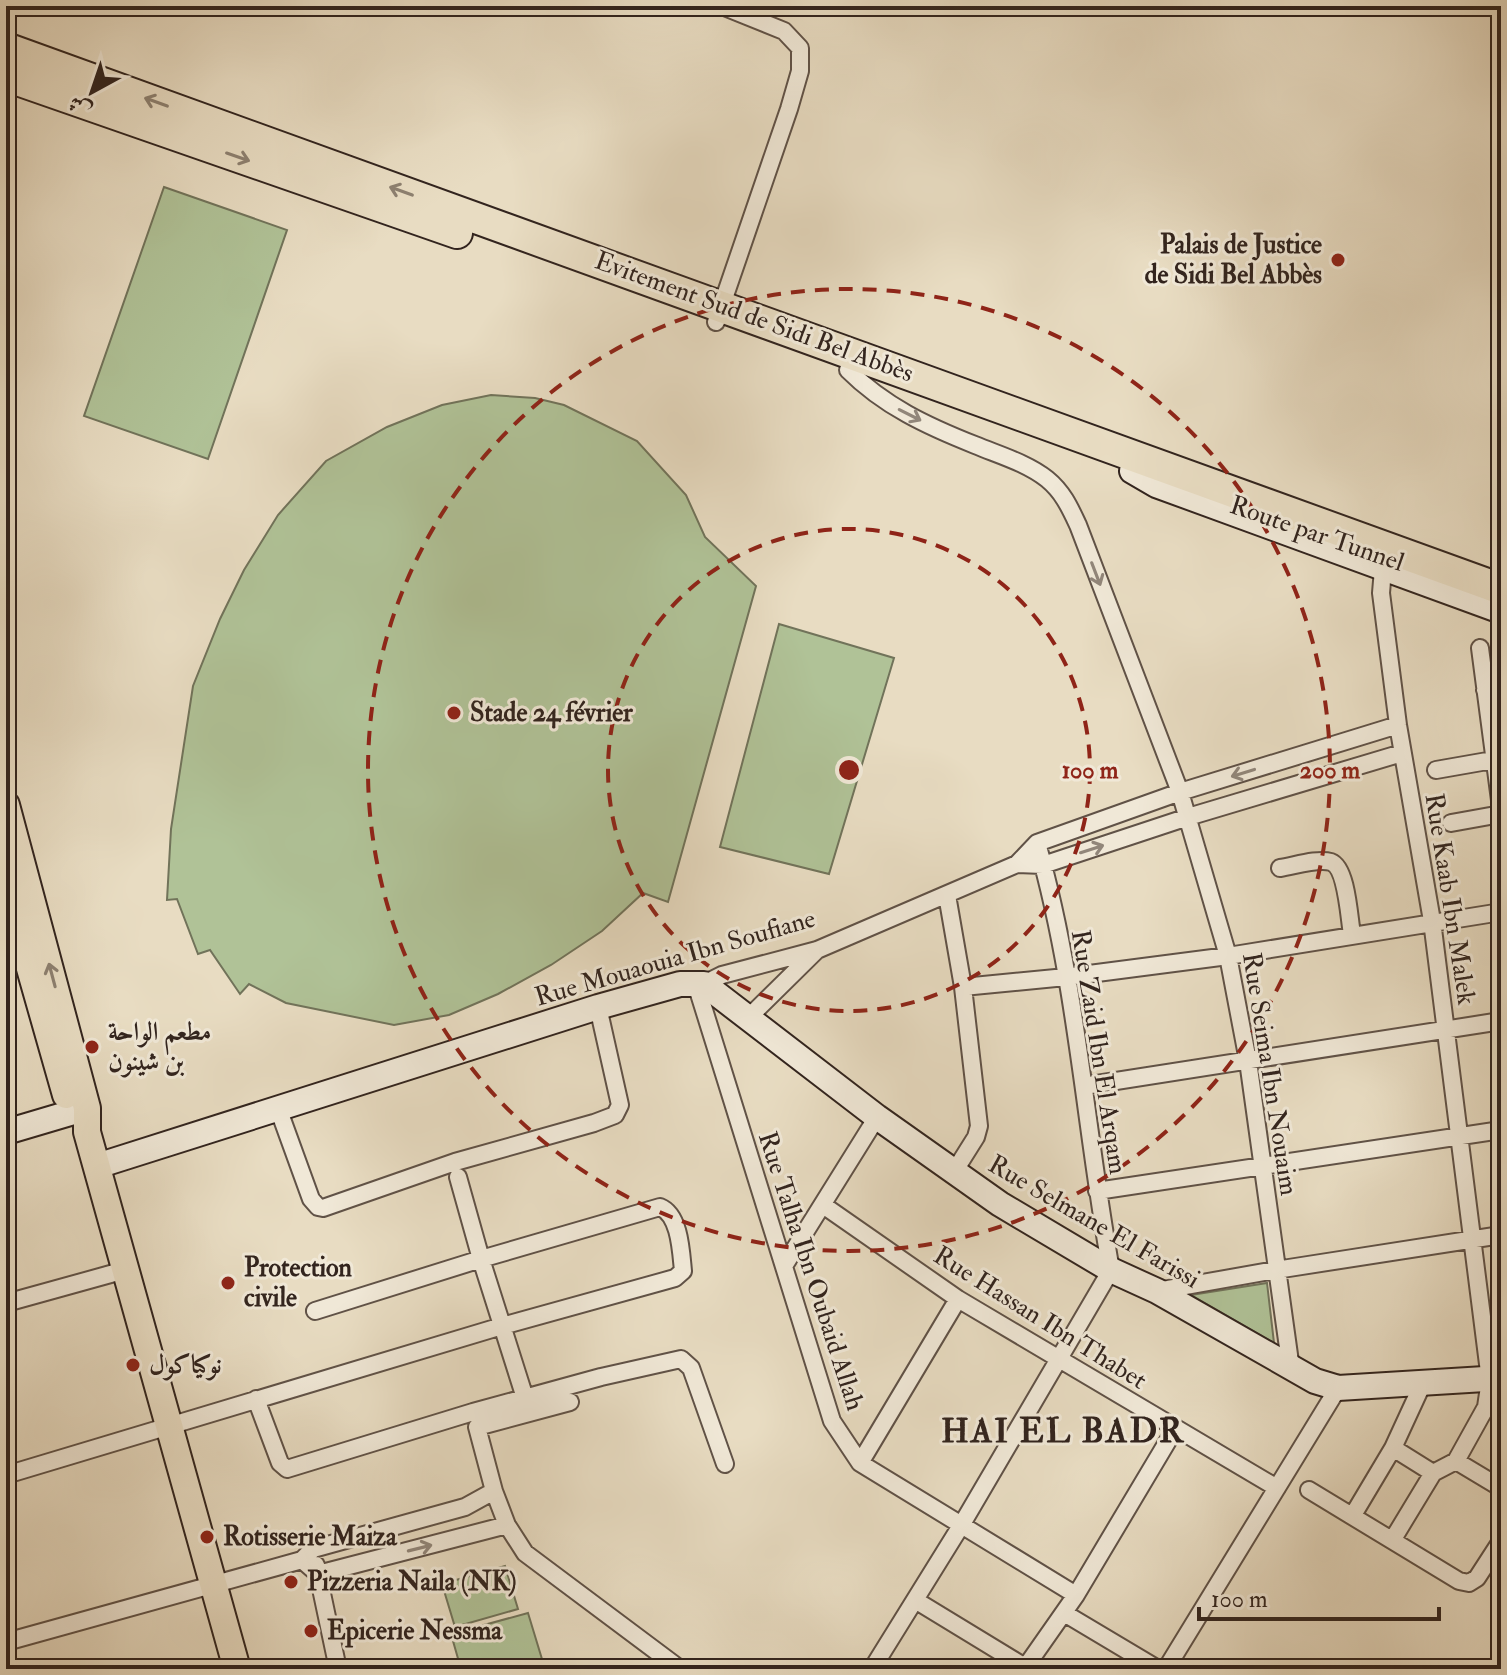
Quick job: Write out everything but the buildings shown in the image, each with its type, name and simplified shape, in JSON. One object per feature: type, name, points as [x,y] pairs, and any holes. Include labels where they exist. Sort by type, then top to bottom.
[{"type":"highway","name":"Evitement Sud de Sidi Bel Abbès","points":[[6,48],[831,356],[1501,589]]},
{"type":"highway","name":"Evitement Sud de Sidi Bel Abbès","points":[[6,76],[719,314]]},
{"type":"highway","name":"Route par Tunnel","points":[[1132,462],[1501,598]]},
{"type":"main road","points":[[6,805],[82,1118],[237,1669]]},
{"type":"main road","points":[[6,884],[16,958],[82,1118]]},
{"type":"street","points":[[719,314],[800,71],[800,48],[784,31],[722,6]]},
{"type":"street","name":"Rue Seima Ibn Nouaim","points":[[831,356],[870,391],[901,411],[947,434],[1027,466],[1048,479],[1064,496],[1180,792],[1228,956],[1248,1061],[1291,1369]]},
{"type":"street","points":[[1132,462],[1156,485],[1501,611]]},
{"type":"street","points":[[1132,462],[1171,462],[1501,578]]},
{"type":"street","name":"Rue Kaab Ibn Malek","points":[[1383,569],[1381,593],[1398,725],[1432,921],[1472,1240],[1496,1379]]},
{"type":"street","points":[[1451,823],[1501,811],[1493,760],[1493,689],[1480,648]]},
{"type":"street","points":[[1017,864],[1037,843],[1180,792],[1398,725]]},
{"type":"street","name":"Rue Mouaouia Ibn Soufiane","points":[[97,1166],[598,1007],[680,984],[700,984],[722,975],[817,950],[1017,864],[1043,865],[1188,817],[1402,753]]},
{"type":"street","points":[[1436,770],[1493,760]]},
{"type":"street","name":"Rue Zaid Ibn El Arqam","points":[[1037,843],[1066,977],[1111,1270]]},
{"type":"street","points":[[1280,868],[1324,861],[1334,863],[1342,871],[1352,934]]},
{"type":"street","points":[[947,895],[963,987],[979,1126],[976,1137],[954,1172]]},
{"type":"street","points":[[963,987],[1228,956],[1501,912]]},
{"type":"street","points":[[748,1018],[817,950]]},
{"type":"street","name":"Rue Selmane El Farissi","points":[[700,984],[877,1117],[1000,1204],[1111,1270],[1157,1291],[1315,1381],[1338,1388],[1496,1379]]},
{"type":"street","name":"Rue Talha Ibn Oubaid Allah","points":[[700,984],[832,1421],[860,1463],[1076,1595]]},
{"type":"street","points":[[278,1108],[311,1199],[323,1208],[455,1162],[594,1123],[615,1115],[620,1105],[598,1007]]},
{"type":"street","points":[[1084,1086],[1501,1021]]},
{"type":"street","points":[[784,1266],[877,1117]]},
{"type":"street","points":[[6,1132],[82,1118]]},
{"type":"street","points":[[1097,1191],[1501,1130]]},
{"type":"street","points":[[458,1177],[525,1398]]},
{"type":"street","name":"Rue Hassan Ibn Thabet","points":[[823,1205],[958,1299],[1277,1488]]},
{"type":"street","points":[[6,1475],[502,1326],[675,1278],[683,1271],[679,1240],[669,1213],[660,1207],[315,1311]]},
{"type":"street","points":[[1157,1291],[1501,1235]]},
{"type":"street","points":[[6,1303],[125,1270]]},
{"type":"street","points":[[872,1669],[962,1524],[1111,1270]]},
{"type":"street","points":[[860,1463],[958,1299]]},
{"type":"street","points":[[256,1399],[280,1463],[287,1469],[525,1398],[681,1359],[691,1368],[725,1464]]},
{"type":"street","points":[[1393,1539],[1433,1473],[1456,1461],[1486,1407],[1496,1379]]},
{"type":"street","points":[[1353,1515],[1393,1448],[1423,1383]]},
{"type":"street","points":[[1166,1669],[1338,1388]]},
{"type":"street","points":[[500,1527],[477,1427],[570,1402]]},
{"type":"street","points":[[915,1600],[1020,1664],[1027,1665],[1076,1595],[1175,1429]]},
{"type":"street","points":[[1393,1448],[1433,1473]]},
{"type":"street","points":[[1456,1461],[1501,1488]]},
{"type":"street","points":[[1309,1490],[1459,1581],[1469,1583],[1477,1578],[1501,1541]]},
{"type":"street","points":[[6,1642],[213,1586],[465,1507],[494,1491]]},
{"type":"street","points":[[465,1507],[500,1527],[525,1553],[680,1669]]},
{"type":"street","points":[[318,1574],[500,1527]]},
{"type":"street","points":[[308,1555],[318,1574],[338,1669]]},
{"type":"street","points":[[1064,1613],[1158,1669]]},
{"type":"green space","points":[[164,187],[287,230],[208,459],[84,416]]},
{"type":"green space","name":"Stade 24 février","points":[[491,395],[535,398],[564,405],[637,441],[686,495],[705,537],[756,586],[668,902],[643,893],[602,931],[551,965],[498,994],[449,1015],[394,1025],[286,1003],[249,984],[240,994],[210,950],[198,954],[177,899],[167,900],[171,829],[193,686],[220,619],[244,570],[278,515],[326,461],[387,427],[442,405]]},
{"type":"green space","points":[[779,624],[894,658],[829,874],[720,847]]},
{"type":"green space","points":[[1267,1283],[1274,1343],[1191,1295]]},
{"type":"green space","points":[[505,1566],[518,1609],[455,1627],[442,1584]]},
{"type":"green space","points":[[528,1613],[545,1669],[461,1669],[451,1634]]},
{"type":"place","name":"Palais de Justice de Sidi Bel Abbès","points":[[1338,260]]},
{"type":"place","name":"Stade 24 février","points":[[454,713]]},
{"type":"place","name":"مطعم الواحة بن شينون","points":[[92,1047]]},
{"type":"place","name":"Protection civile","points":[[228,1283]]},
{"type":"place","name":"نوكياكول","points":[[133,1365]]},
{"type":"place","name":"Rotisserie Maiza","points":[[207,1537]]},
{"type":"place","name":"Pizzeria Naila (NK)","points":[[291,1582]]},
{"type":"place","name":"Epicerie Nessma","points":[[311,1631]]},
{"type":"district","name":"HAI EL BADR","points":[[1063,1431]]}]
